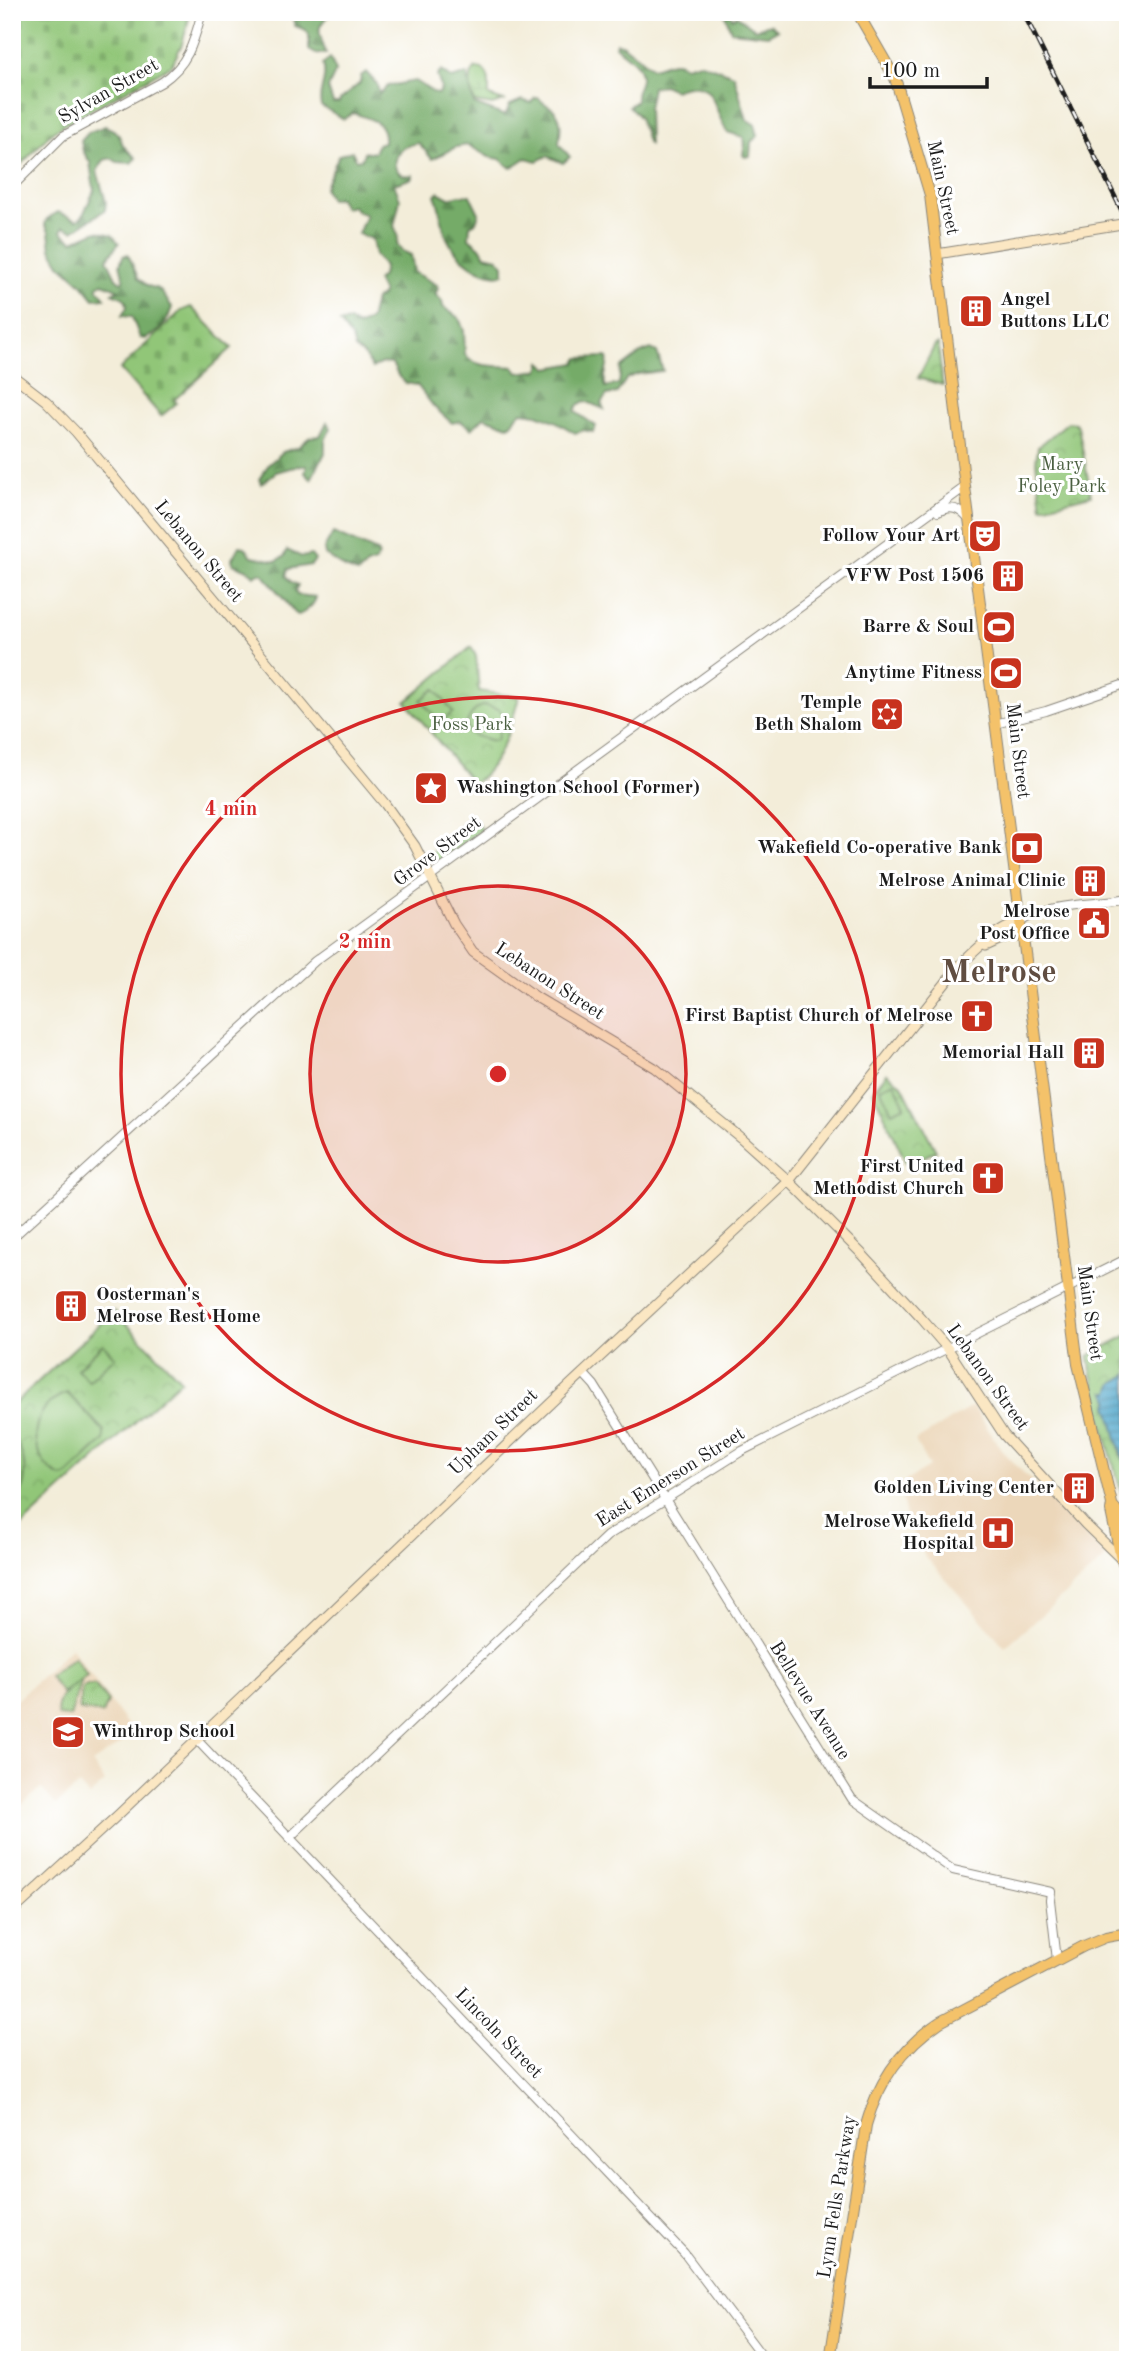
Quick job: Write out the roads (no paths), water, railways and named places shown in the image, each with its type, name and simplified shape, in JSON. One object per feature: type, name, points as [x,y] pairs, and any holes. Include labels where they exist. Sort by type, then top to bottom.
[{"type":"main road","name":"Main Street","points":[[857,12],[889,65],[903,100],[930,195],[969,520],[1078,1364],[1112,1504],[1111,1511],[1128,1571]]},
{"type":"main road","points":[[937,254],[1128,222]]},
{"type":"main road","name":"Lebanon Street","points":[[12,375],[52,406],[76,432],[385,804],[408,834],[466,945],[478,957],[536,998],[654,1068],[741,1138],[789,1181],[880,1273],[948,1349],[1004,1435],[1085,1524],[1124,1561]]},
{"type":"main road","name":"Upham Street","points":[[12,1912],[789,1181],[947,980],[1002,929],[1021,921]]},
{"type":"main road","name":"Main Street","points":[[1112,1504],[1128,1539]]},
{"type":"main road","name":"Lynn Fells Parkway","points":[[830,2360],[866,2125],[885,2078],[905,2051],[929,2029],[1095,1941],[1128,1933]]},
{"type":"street","name":"Sylvan Street","points":[[12,187],[63,135],[162,82],[177,71],[190,52],[202,12]]},
{"type":"street","name":"Grove Street","points":[[12,1238],[312,963],[965,487]]},
{"type":"street","name":"Grove Street","points":[[911,527],[948,508],[961,511],[969,520]]},
{"type":"street","points":[[995,724],[1046,711],[1128,683]]},
{"type":"street","points":[[1021,921],[1032,914],[1052,909],[1128,899]]},
{"type":"street","name":"East Emerson Street","points":[[289,1838],[597,1543],[742,1451],[1128,1258]]},
{"type":"street","name":"Bellevue Avenue","points":[[583,1373],[594,1385],[852,1799],[953,1870],[1051,1892],[1057,1960]]},
{"type":"street","name":"Lincoln Street","points":[[197,1740],[684,2253],[765,2360]]},
{"type":"water","points":[[1128,1374],[1128,1467],[1119,1447],[1106,1392],[1110,1392],[1113,1384]]},
{"type":"railway","points":[[1023,12],[1128,223]]},
{"type":"place","name":"Angel Buttons LLC","points":[[976,311]]},
{"type":"place","name":"Follow Your Art","points":[[985,536]]},
{"type":"place","name":"VFW Post 1506","points":[[1008,576]]},
{"type":"place","name":"Barre & Soul","points":[[999,627]]},
{"type":"place","name":"Anytime Fitness","points":[[1006,673]]},
{"type":"place","name":"Temple Beth Shalom","points":[[887,714]]},
{"type":"place","name":"Washington School (Former)","points":[[431,788]]},
{"type":"place","name":"Wakefield Co-operative Bank","points":[[1027,848]]},
{"type":"place","name":"Melrose Animal Clinic","points":[[1090,881]]},
{"type":"place","name":"Melrose Post Office","points":[[1094,923]]},
{"type":"place","name":"First Baptist Church of Melrose","points":[[977,1016]]},
{"type":"place","name":"Memorial Hall","points":[[1089,1053]]},
{"type":"place","name":"First United Methodist Church","points":[[988,1178]]},
{"type":"place","name":"Oosterman's Melrose Rest Home","points":[[71,1306]]},
{"type":"place","name":"Golden Living Center","points":[[1079,1488]]},
{"type":"place","name":"MelroseWakefield Hospital","points":[[998,1533]]},
{"type":"place","name":"Winthrop School","points":[[68,1732]]},
{"type":"district","name":"Melrose","points":[[999,973]]},
{"type":"park label","name":"Mary Foley Park","points":[[1062,476]]},
{"type":"park label","name":"Foss Park","points":[[472,725]]}]
